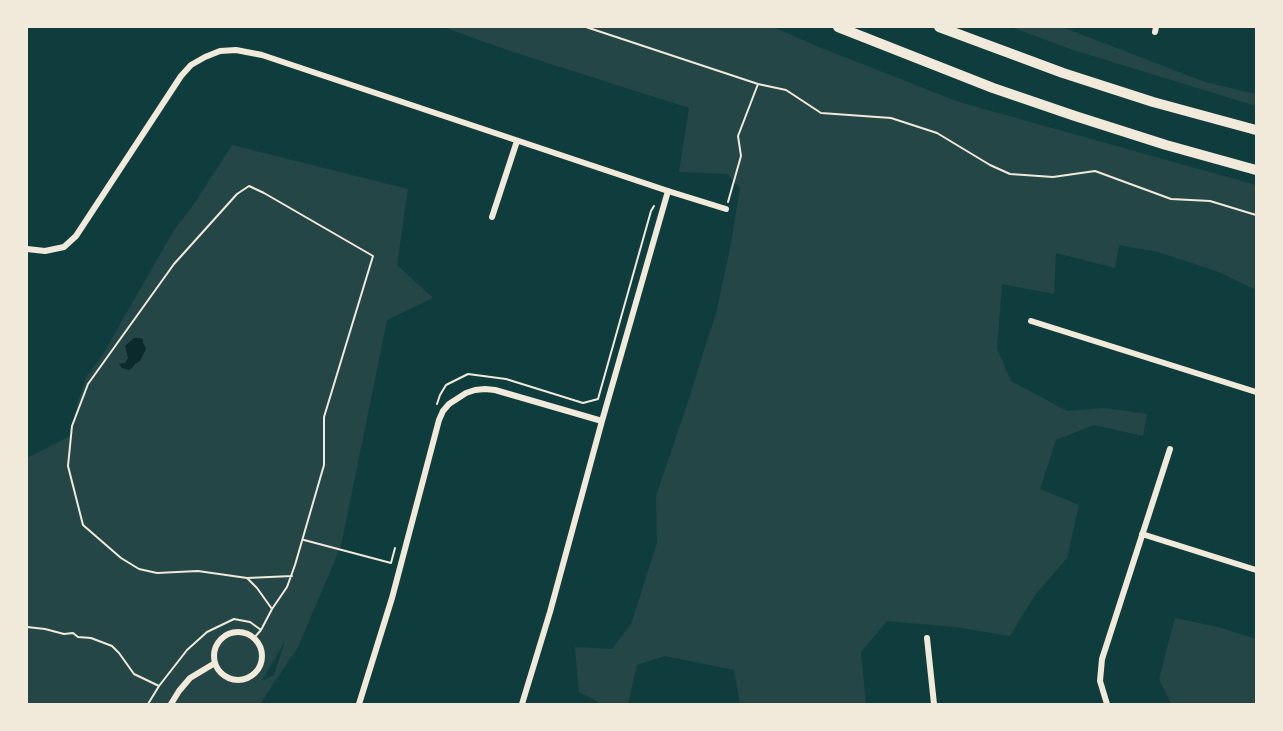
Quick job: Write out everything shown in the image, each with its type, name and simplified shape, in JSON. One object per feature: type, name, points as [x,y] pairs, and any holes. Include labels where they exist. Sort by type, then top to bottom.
[{"type":"highway","points":[[838,27],[993,88],[1074,116],[1256,170]]},
{"type":"highway","points":[[939,27],[1064,73],[1154,102],[1256,130]]},
{"type":"street","points":[[27,249],[45,251],[64,247],[76,236],[181,76],[191,65],[205,57],[220,51],[236,50],[262,55],[726,209]]},
{"type":"street","points":[[492,217],[518,141]]},
{"type":"street","points":[[522,704],[668,191]]},
{"type":"street","points":[[1031,321],[1256,392]]},
{"type":"street","points":[[359,704],[392,598],[439,420],[449,404],[475,390],[495,390],[602,421]]},
{"type":"street","points":[[1107,704],[1100,681],[1101,659],[1170,449]]},
{"type":"street","points":[[1142,534],[1256,570]]},
{"type":"street","points":[[240,632],[254,638],[259,643],[263,656],[259,669],[248,679],[235,681],[217,669],[214,655],[219,641],[232,633],[240,632]]},
{"type":"street","points":[[927,638],[934,704]]},
{"type":"street","points":[[171,704],[190,678],[215,663]]},
{"type":"path","points":[[586,27],[758,84],[786,90],[821,113],[891,118],[937,133],[990,165],[1010,174],[1053,177],[1095,171],[1171,200],[1210,201],[1256,215]]},
{"type":"path","points":[[726,209],[741,156],[738,136],[758,84]]},
{"type":"path","points":[[254,638],[287,587],[292,576],[304,539],[324,465],[324,417],[373,256],[249,186],[237,194],[174,264],[88,384],[72,426],[68,466],[83,525],[121,558],[139,569],[157,573],[198,571],[247,578],[292,576]]},
{"type":"path","points":[[247,578],[272,609]]},
{"type":"path","points":[[148,704],[187,650],[207,632],[234,619],[250,622],[261,630]]},
{"type":"path","points":[[27,627],[45,628],[64,634],[73,633],[78,637],[91,638],[112,646],[134,674],[159,686]]},
{"type":"shaded area","points":[[443,27],[773,27],[959,102],[1256,185],[1256,290],[1216,271],[1158,252],[1119,245],[1115,268],[1056,253],[1054,294],[1002,284],[997,349],[1011,381],[1067,411],[1104,408],[1147,414],[1143,436],[1094,425],[1056,440],[1040,489],[1079,505],[1067,558],[1035,595],[1010,636],[956,627],[887,621],[861,652],[866,704],[740,704],[734,670],[665,656],[637,665],[628,704],[602,704],[579,692],[575,647],[612,649],[631,624],[657,543],[656,496],[716,314],[740,188],[727,174],[679,172],[689,108],[510,51]]},
{"type":"shaded area","points":[[1011,27],[1062,27],[1205,82],[1256,94],[1256,106],[1070,49]]},
{"type":"shaded area","points":[[232,145],[408,189],[397,265],[433,298],[387,320],[341,546],[298,647],[260,704],[27,704],[27,458],[70,436],[86,377],[103,354],[174,230],[192,207]],"holes":[[[285,641],[274,675],[262,681]]]},
{"type":"shaded area","points":[[134,338],[143,339],[146,348],[140,361],[129,370],[122,368],[119,364],[125,363],[128,358],[125,346]]},
{"type":"shaded area","points":[[1175,618],[1218,627],[1256,639],[1256,704],[1171,704],[1159,679]]}]
